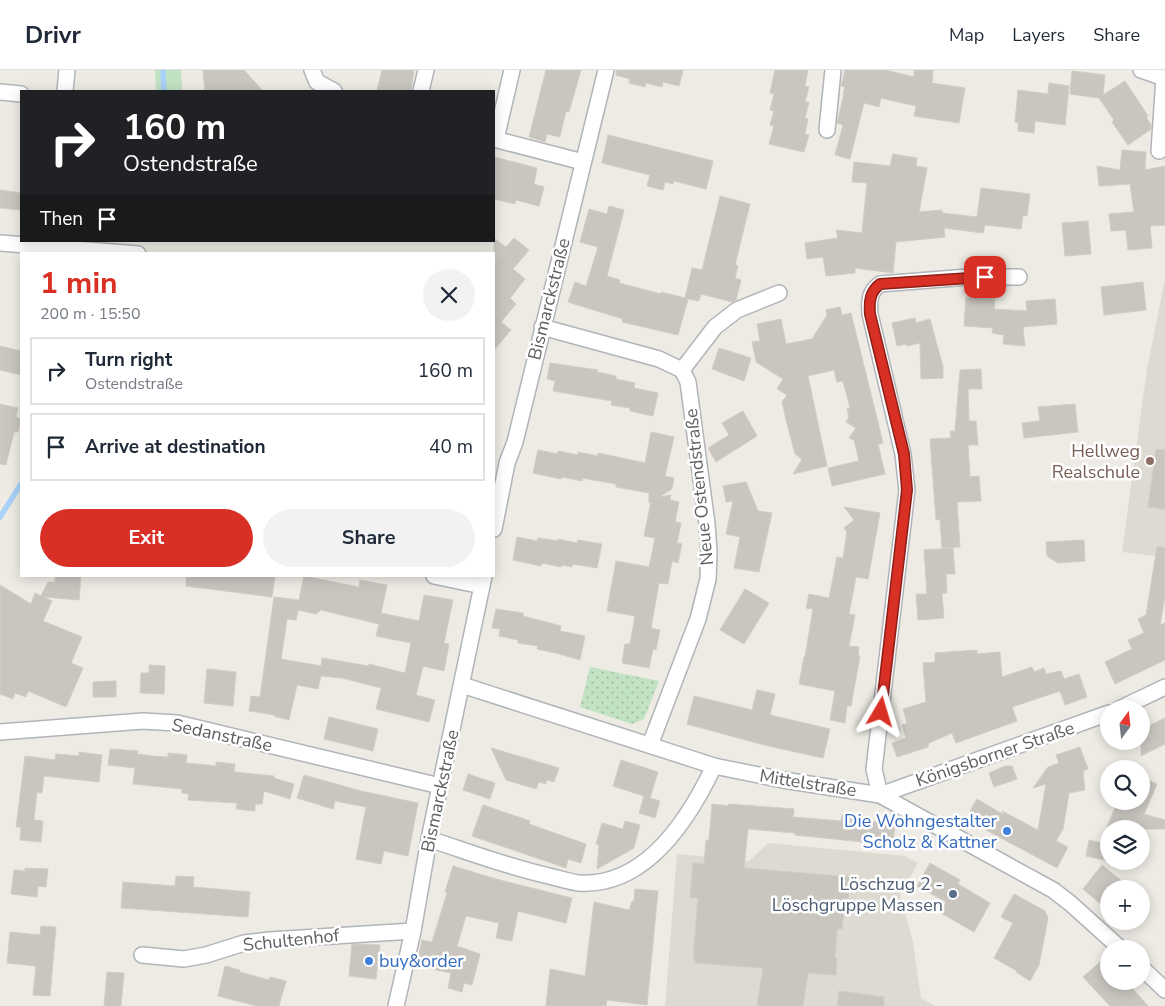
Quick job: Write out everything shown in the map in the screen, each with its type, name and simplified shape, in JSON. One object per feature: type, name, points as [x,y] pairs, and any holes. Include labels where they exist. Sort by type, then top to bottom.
[{"type":"street","points":[[65,90],[67,70]]},
{"type":"street","points":[[312,70],[317,82],[332,90]]},
{"type":"street","points":[[421,90],[426,70]]},
{"type":"street","points":[[512,70],[495,139],[583,162]]},
{"type":"street","name":"Bismarckstraße","points":[[495,524],[507,463],[515,442],[606,70]]},
{"type":"street","points":[[827,130],[833,70]]},
{"type":"street","points":[[1141,70],[1164,78],[1158,152]]},
{"type":"street","points":[[0,92],[20,94]]},
{"type":"street","points":[[0,243],[113,252]]},
{"type":"street","points":[[880,795],[874,769],[907,490],[904,454],[870,314],[869,303],[871,294],[880,284],[968,277],[1020,276]]},
{"type":"street","points":[[542,327],[659,359],[682,370],[715,326],[737,310],[779,293]]},
{"type":"street","name":"Neue Ostendstraße","points":[[650,745],[698,619],[708,579],[709,550],[707,524],[688,382],[682,370]]},
{"type":"street","points":[[495,456],[507,463]]},
{"type":"street","points":[[444,577],[483,581]]},
{"type":"street","name":"Bismarckstraße","points":[[396,1006],[483,581]]},
{"type":"street","name":"Mittelstraße","points":[[462,685],[714,766],[783,780],[880,795],[1053,890],[1111,940]]},
{"type":"street","points":[[1138,700],[1165,687]]},
{"type":"street","name":"Königsborner Straße","points":[[880,795],[1100,717]]},
{"type":"street","name":"Sedanstraße","points":[[0,732],[143,721],[177,723],[440,786]]},
{"type":"street","points":[[429,839],[522,870],[578,883],[601,881],[622,876],[654,855],[685,817],[703,790],[714,766]]},
{"type":"street","name":"Schultenhof","points":[[142,955],[184,959],[206,955],[244,943],[412,930]]},
{"type":"street","points":[[1150,976],[1165,990]]},
{"type":"shaded area","name":"Hellweg Realschule","points":[[1165,279],[1165,557],[1122,552],[1147,369]]},
{"type":"shaded area","points":[[768,843],[905,856],[918,863],[900,895],[913,942],[921,998],[935,1006],[665,1006],[677,854],[749,861]]},
{"type":"green space","points":[[155,70],[181,70],[182,90],[156,90]]},
{"type":"green space","points":[[590,667],[659,681],[644,719],[632,724],[580,707]]},
{"type":"building","points":[[203,70],[244,70],[262,90],[205,90]]},
{"type":"building","points":[[382,70],[414,70],[411,90],[377,90]]},
{"type":"building","points":[[546,70],[581,70],[569,112],[566,111],[560,137],[547,134],[545,142],[529,137]]},
{"type":"building","points":[[617,70],[683,70],[679,86],[663,82],[662,87],[646,83],[645,87],[629,83],[630,79],[616,75]]},
{"type":"building","points":[[775,70],[808,70],[805,86],[809,87],[805,102],[809,102],[805,118],[808,119],[805,134],[809,135],[804,152],[769,144],[774,126],[770,125],[774,111],[770,110],[774,94],[770,93]]},
{"type":"building","points":[[845,70],[885,70],[914,77],[914,70],[933,70],[932,83],[965,88],[959,123],[914,116],[916,106],[881,98],[879,107],[864,103],[850,159],[835,155],[843,125],[837,123],[844,94],[845,87],[841,86]]},
{"type":"building","points":[[1072,71],[1105,75],[1103,95],[1125,81],[1148,116],[1146,117],[1151,125],[1151,129],[1128,145],[1112,122],[1114,120],[1099,98],[1070,94]]},
{"type":"building","points":[[1049,83],[1069,86],[1065,125],[1035,121],[1034,133],[1018,131],[1018,123],[1015,122],[1018,90],[1048,94]]},
{"type":"building","points":[[608,135],[713,161],[706,189],[674,181],[673,184],[665,182],[663,190],[647,186],[650,175],[602,163]]},
{"type":"building","points":[[1122,150],[1146,152],[1145,170],[1165,166],[1165,225],[1150,226],[1152,248],[1128,250],[1126,230],[1111,231],[1109,214],[1134,212],[1130,184],[1099,186],[1097,166],[1120,170]]},
{"type":"building","points":[[893,154],[917,158],[916,166],[927,168],[919,212],[942,210],[942,213],[977,217],[981,188],[1030,194],[1027,216],[1023,215],[1021,229],[985,225],[983,233],[944,228],[945,237],[896,242],[893,273],[855,268],[855,273],[826,276],[823,257],[807,259],[805,243],[838,238],[836,230],[862,233],[867,183],[852,182],[854,162],[890,166]]},
{"type":"building","points":[[495,157],[537,168],[534,184],[544,187],[539,206],[516,200],[515,204],[495,199]]},
{"type":"building","points":[[0,190],[20,193],[20,210],[0,208]]},
{"type":"building","points":[[720,196],[750,204],[735,265],[738,266],[735,278],[741,280],[736,300],[732,302],[701,294],[699,301],[688,299],[678,335],[622,322],[623,319],[568,302],[575,282],[586,286],[598,247],[580,242],[589,209],[607,214],[609,206],[624,210],[607,276],[620,280],[619,283],[685,298],[692,268],[702,270]]},
{"type":"building","points":[[1088,221],[1091,254],[1065,256],[1062,223]]},
{"type":"building","points":[[514,238],[529,250],[513,269],[525,279],[510,298],[516,304],[501,322],[511,330],[495,349],[495,252],[495,239],[506,247]]},
{"type":"building","points":[[1143,282],[1146,310],[1104,315],[1101,287]]},
{"type":"building","points":[[966,297],[995,299],[994,309],[1027,311],[1026,301],[1055,299],[1057,324],[1023,327],[1025,346],[1003,344],[1004,335],[992,333],[993,328],[964,326]]},
{"type":"building","points":[[840,307],[842,315],[851,313],[883,443],[878,444],[885,474],[832,486],[828,468],[859,461],[854,440],[849,438],[856,428],[846,422],[849,417],[847,409],[850,408],[843,381],[837,382],[834,370],[808,376],[827,466],[793,474],[802,459],[795,454],[787,424],[782,402],[787,395],[777,389],[783,379],[756,362],[752,342],[760,341],[757,324],[781,319],[786,344],[812,339],[827,315],[826,310]]},
{"type":"building","points":[[915,318],[916,323],[930,319],[943,367],[943,378],[921,379],[920,343],[897,346],[892,323]]},
{"type":"building","points":[[0,346],[20,351],[20,375],[0,370]]},
{"type":"building","points":[[719,348],[751,358],[744,381],[712,369]]},
{"type":"building","points":[[550,363],[598,370],[597,372],[616,376],[616,379],[635,383],[634,388],[658,393],[653,416],[630,411],[630,408],[611,405],[612,401],[553,391],[555,381],[547,379]]},
{"type":"building","points":[[981,369],[982,389],[968,389],[969,421],[976,421],[978,445],[968,445],[970,477],[979,476],[981,501],[957,502],[960,547],[942,548],[940,519],[936,520],[930,439],[951,438],[950,431],[955,431],[960,370]]},
{"type":"building","points":[[0,404],[18,408],[16,417],[20,419],[20,423],[18,432],[14,432],[6,465],[0,464]]},
{"type":"building","points":[[1075,404],[1078,432],[1024,438],[1022,423],[1040,421],[1038,407]]},
{"type":"building","points":[[743,411],[757,436],[716,462],[708,448],[729,435],[722,423]]},
{"type":"building","points":[[651,432],[674,437],[665,476],[674,478],[672,489],[659,497],[671,495],[670,500],[679,502],[675,522],[681,523],[677,543],[682,544],[678,563],[672,561],[668,584],[659,583],[651,628],[660,630],[656,650],[653,649],[649,668],[622,663],[625,644],[630,644],[635,616],[607,611],[616,561],[649,567],[655,538],[644,536],[651,502],[649,503],[649,493],[616,487],[616,484],[582,478],[582,481],[562,477],[561,479],[533,473],[538,450],[578,455],[578,452],[598,456],[598,453],[645,463]]},
{"type":"building","points":[[1156,449],[1165,450],[1165,509],[1148,507]]},
{"type":"building","points":[[746,482],[758,511],[772,513],[759,572],[734,568],[740,537],[726,534],[733,501],[726,502],[723,486]]},
{"type":"building","points":[[844,507],[880,513],[868,579],[856,577],[849,614],[855,615],[849,646],[859,647],[858,655],[860,656],[851,706],[847,706],[845,723],[830,720],[835,691],[799,684],[813,609],[806,608],[809,594],[829,598],[837,557],[843,558],[847,532],[844,528],[854,520]]},
{"type":"building","points":[[517,537],[537,541],[538,538],[558,541],[558,539],[577,543],[578,540],[602,544],[597,568],[572,564],[572,567],[542,563],[541,566],[513,560]]},
{"type":"building","points":[[1084,540],[1085,561],[1058,563],[1047,556],[1046,542]]},
{"type":"building","points":[[1157,547],[1165,548],[1165,597],[1160,625],[1165,623],[1165,660],[1115,684],[1105,662],[1132,649],[1128,640],[1144,633],[1138,619],[1146,615]]},
{"type":"building","points":[[953,548],[955,574],[946,574],[947,593],[942,593],[944,618],[918,620],[916,594],[927,594],[924,550]]},
{"type":"building","points":[[55,577],[81,577],[79,600],[44,597],[52,601],[43,621],[82,637],[71,663],[83,668],[66,707],[28,691],[26,697],[15,693],[13,699],[0,694],[0,585],[31,604],[35,593],[41,596],[48,582],[55,582]]},
{"type":"building","points":[[186,577],[275,577],[272,597],[186,586]]},
{"type":"building","points":[[304,577],[359,587],[360,580],[387,585],[381,613],[419,621],[424,595],[453,600],[444,643],[449,644],[444,671],[423,666],[416,695],[435,700],[429,722],[376,709],[381,688],[342,678],[321,676],[318,689],[297,685],[289,720],[275,715],[249,711],[251,696],[260,697],[274,597],[299,600]],"holes":[[[298,610],[316,614],[321,610],[379,624],[376,636],[411,643],[405,673],[369,664],[368,666],[322,658],[321,666],[281,659],[287,619],[296,620]]]},
{"type":"building","points":[[745,589],[769,603],[744,644],[720,630]]},
{"type":"building","points":[[496,609],[523,613],[523,616],[561,626],[560,631],[585,636],[580,660],[537,649],[538,646],[518,643],[518,640],[499,636],[500,629],[492,628]]},
{"type":"building","points":[[977,650],[977,654],[1000,652],[1002,677],[1032,667],[1034,672],[1044,668],[1046,674],[1061,671],[1064,679],[1079,674],[1087,697],[1065,705],[1060,691],[1012,707],[1017,721],[956,743],[952,733],[929,743],[928,747],[897,757],[892,743],[906,738],[902,725],[907,723],[903,709],[926,702],[923,663],[935,662],[935,653]]},
{"type":"building","points":[[149,665],[165,666],[164,694],[140,693],[141,673],[149,673]]},
{"type":"building","points":[[207,669],[236,672],[233,706],[204,703]]},
{"type":"building","points":[[116,681],[116,697],[93,697],[93,682]]},
{"type":"building","points":[[757,690],[775,694],[770,715],[830,729],[823,758],[764,745],[687,724],[694,696],[752,710]]},
{"type":"building","points":[[329,717],[378,729],[373,751],[324,739]]},
{"type":"building","points":[[1165,718],[1165,744],[1141,756],[1141,750],[1150,750],[1150,726]]},
{"type":"building","points":[[1080,747],[1088,769],[1083,771],[1085,790],[1069,793],[1063,829],[1056,841],[1068,847],[1057,868],[986,830],[989,824],[969,813],[977,799],[1004,815],[1002,811],[1038,830],[1046,784],[1033,788],[1048,767],[1059,763],[1056,755]]},
{"type":"building","points":[[491,748],[559,768],[554,782],[547,780],[546,784],[539,782],[536,789],[506,780]]},
{"type":"building","points":[[110,749],[138,751],[137,754],[152,756],[168,757],[168,753],[187,755],[186,763],[216,766],[216,762],[235,764],[234,772],[274,776],[274,778],[294,784],[290,799],[264,791],[262,804],[255,804],[255,811],[236,809],[237,803],[188,800],[189,794],[182,793],[182,789],[133,784],[135,768],[108,765]]},
{"type":"building","points":[[79,752],[102,755],[99,782],[44,776],[42,793],[37,792],[34,820],[43,821],[41,842],[20,840],[21,827],[16,827],[25,756],[55,760],[56,754],[79,756]]},
{"type":"building","points":[[621,760],[658,772],[650,798],[613,786]]},
{"type":"building","points":[[1005,766],[1012,766],[1017,779],[994,787],[989,773]]},
{"type":"building","points":[[468,774],[495,783],[490,799],[463,790]]},
{"type":"building","points":[[304,775],[361,791],[418,803],[408,856],[384,851],[381,864],[356,859],[366,807],[335,801],[333,809],[297,798]]},
{"type":"building","points":[[1150,781],[1157,784],[1150,800]]},
{"type":"building","points":[[644,796],[660,801],[655,818],[639,813]]},
{"type":"building","points":[[712,804],[794,809],[793,817],[841,821],[842,815],[867,817],[866,821],[895,823],[893,845],[748,829],[744,868],[850,877],[848,899],[845,898],[842,929],[837,929],[836,975],[808,973],[803,1006],[757,1006],[763,968],[695,963],[695,959],[693,959],[698,898],[690,898],[693,863],[704,864],[706,840],[709,840]]},
{"type":"building","points":[[483,805],[530,821],[529,824],[586,844],[581,863],[568,859],[566,868],[472,836]]},
{"type":"building","points":[[1114,810],[1146,810],[1144,814],[1165,820],[1165,829],[1150,829],[1150,820],[1110,820]]},
{"type":"building","points":[[625,821],[640,825],[634,848],[597,869],[599,845],[596,844],[602,823],[623,829]]},
{"type":"building","points":[[1089,840],[1100,843],[1100,859],[1086,856]]},
{"type":"building","name":"Löschzug 2 - Löschgruppe Massen","points":[[930,863],[960,880],[958,884],[990,903],[974,932],[941,913],[946,902],[917,886]]},
{"type":"building","points":[[453,866],[572,898],[566,923],[518,911],[512,941],[496,938],[499,923],[466,916],[457,946],[480,954],[472,985],[464,983],[462,992],[448,988],[451,973],[416,966],[422,940],[432,942]]},
{"type":"building","points":[[25,868],[48,869],[46,887],[38,886],[37,897],[11,894],[14,870],[25,871]]},
{"type":"building","points":[[1100,868],[1100,870],[1108,870],[1121,880],[1100,880],[1100,903],[1083,889]]},
{"type":"building","points":[[176,876],[194,877],[193,887],[250,892],[248,917],[121,908],[123,882],[175,886]]},
{"type":"building","points":[[635,889],[658,891],[647,1005],[607,1000],[606,1006],[546,1006],[550,969],[585,976],[594,902],[629,910],[632,901],[634,901]]},
{"type":"building","points":[[1014,894],[1045,911],[1048,918],[1039,965],[1030,981],[994,958],[1013,923],[1001,917]]},
{"type":"building","points":[[41,926],[56,927],[50,996],[33,995],[36,966],[7,963],[10,932],[40,935]]},
{"type":"building","name":"buy&order","points":[[352,944],[380,945],[376,979],[349,976]]},
{"type":"building","points":[[1100,962],[1100,990],[1134,990],[1148,1006],[1110,1006],[1083,977]]},
{"type":"building","points":[[225,966],[269,980],[270,977],[286,981],[279,1006],[257,1006],[218,996]]},
{"type":"building","points":[[107,972],[124,973],[121,1006],[104,1006]]},
{"type":"building","points":[[839,991],[884,997],[884,1006],[837,1006]]},
{"type":"waterway","points":[[163,70],[164,90]]},
{"type":"waterway","points":[[0,517],[20,486]]},
{"type":"place","name":"Hellweg Realschule","points":[[1150,461]]},
{"type":"place","name":"Die Wohngestalter Scholz & Kattner","points":[[1007,831]]},
{"type":"place","name":"Löschzug 2 - Löschgruppe Massen","points":[[953,894]]},
{"type":"place","name":"buy&order","points":[[369,961]]},
{"type":"route","points":[[881,712],[907,490],[904,454],[870,314],[869,303],[871,294],[880,284],[985,277]]}]
